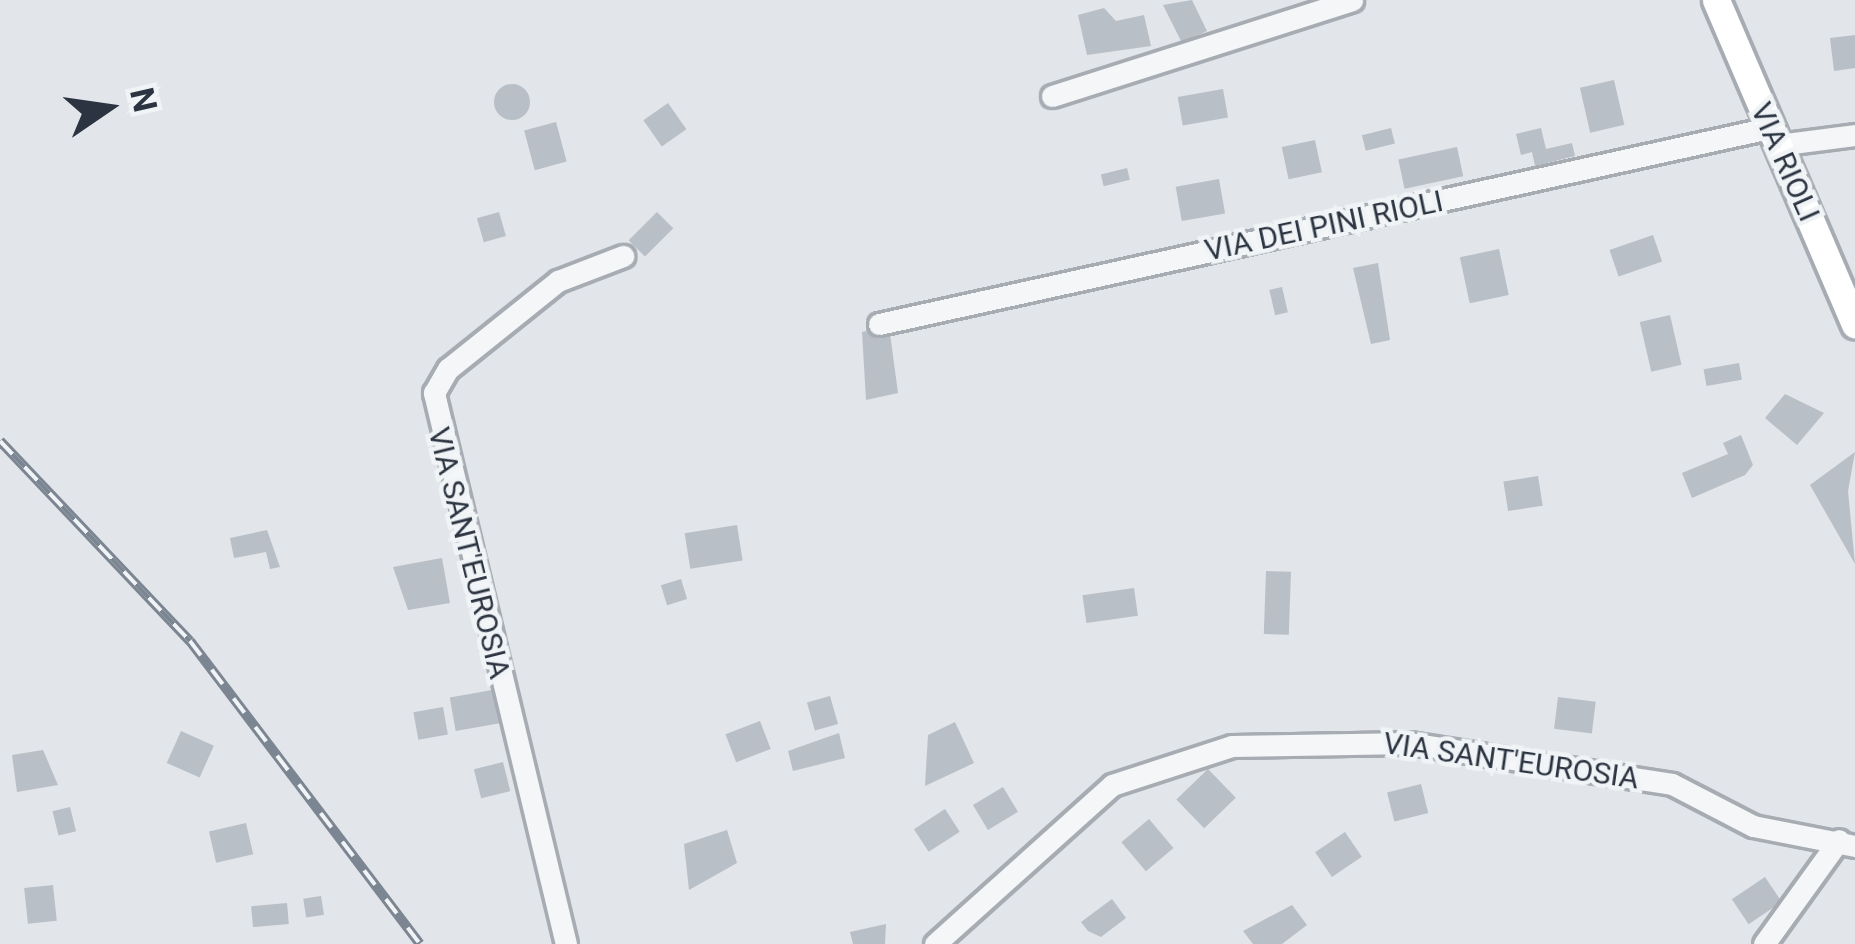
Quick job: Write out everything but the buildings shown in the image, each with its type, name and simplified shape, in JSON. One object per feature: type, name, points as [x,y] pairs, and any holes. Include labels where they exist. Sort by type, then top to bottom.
[{"type":"main road","name":"VIA RIOLI","points":[[1716,0],[1855,324]]},
{"type":"street","points":[[1052,96],[1352,0]]},
{"type":"street","name":"VIA DEI PINI RIOLI","points":[[879,324],[1773,136],[1855,135]]},
{"type":"street","name":"VIA SANT'EUROSIA","points":[[566,944],[434,393],[451,366],[558,281],[623,256]]},
{"type":"street","name":"VIA SANT'EUROSIA","points":[[934,944],[1112,785],[1232,746],[1450,748],[1678,785],[1753,826],[1847,843]]},
{"type":"street","points":[[1764,944],[1847,843]]},
{"type":"railway","points":[[0,441],[190,641],[420,944]]}]
